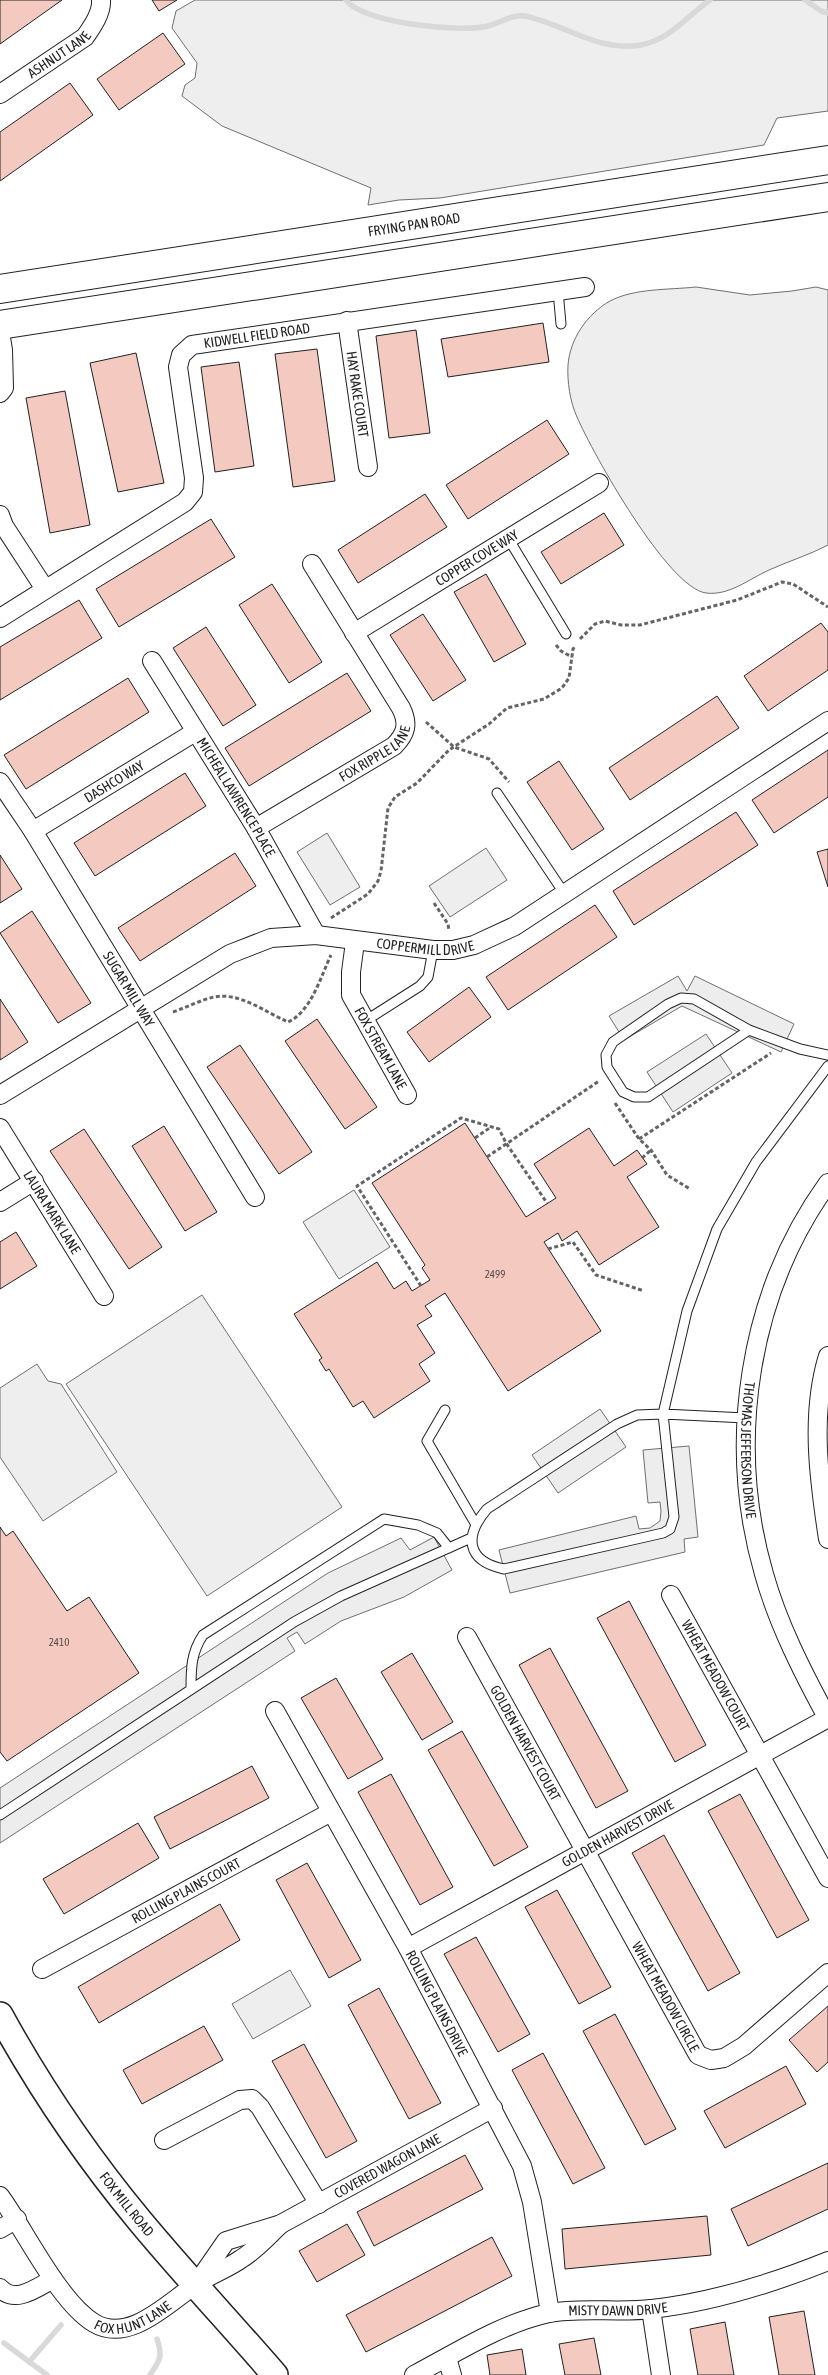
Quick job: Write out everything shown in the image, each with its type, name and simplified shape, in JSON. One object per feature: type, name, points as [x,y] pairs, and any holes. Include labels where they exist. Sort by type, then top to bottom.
[{"type":"main road","name":"FRYING PAN ROAD","points":[[0,289],[828,160]]},
{"type":"main road","points":[[0,325],[828,197]]},
{"type":"street","name":"ASHNUT LANE","points":[[0,94],[85,37],[101,6],[101,0]]},
{"type":"street","name":"KIDWELL FIELD ROAD","points":[[0,618],[185,502],[193,492],[194,478],[178,367],[181,355],[192,345],[584,287]]},
{"type":"street","name":"HAY RAKE COURT","points":[[347,321],[368,467]]},
{"type":"street","points":[[0,332],[3,350],[4,388],[0,393]]},
{"type":"street","name":"COPPER COVE WAY","points":[[354,633],[599,483]]},
{"type":"street","points":[[0,515],[4,526],[45,589]]},
{"type":"street","name":"FOX RIPPLE LANE","points":[[256,828],[394,746],[402,738],[406,728],[404,713],[312,564]]},
{"type":"street","name":"MICHEAL LAWRENCE PLACE","points":[[152,661],[256,828],[316,935]]},
{"type":"street","name":"COPPERMILL DRIVE","points":[[0,1095],[145,1018],[230,954],[271,938],[316,935],[433,950],[453,950],[474,945],[515,926],[828,721]]},
{"type":"street","name":"DASHCO WAY","points":[[33,832],[195,732]]},
{"type":"street","name":"SUGAR MILL WAY","points":[[0,782],[33,832],[255,1197]]},
{"type":"street","name":"FOX STREAM LANE","points":[[348,940],[352,995],[407,1095]]},
{"type":"street","name":"LAURA MARK LANE","points":[[0,1128],[104,1296]]},
{"type":"street","points":[[0,1202],[34,1181]]},
{"type":"street","name":"THOMAS JEFFERSON DRIVE","points":[[828,1183],[801,1226],[780,1270],[766,1308],[753,1366],[746,1418],[747,1486],[760,1562],[788,1640],[828,1718]]},
{"type":"street","points":[[828,1356],[818,1418],[820,1487],[828,1539]]},
{"type":"street","name":"WHEAT MEADOW COURT","points":[[671,1595],[761,1756]]},
{"type":"street","name":"GOLDEN HARVEST COURT","points":[[467,1637],[586,1850]]},
{"type":"street","name":"ROLLING PLAINS DRIVE","points":[[276,1711],[408,1948],[522,2166],[532,2202],[550,2313]]},
{"type":"street","name":"GOLDEN HARVEST DRIVE","points":[[408,1948],[828,1718]]},
{"type":"street","points":[[761,1756],[828,1878]]},
{"type":"street","name":"ROLLING PLAINS COURT","points":[[42,1969],[331,1812]]},
{"type":"street","name":"WHEAT MEADOW CIRCLE","points":[[586,1850],[686,2038],[698,2054],[711,2060],[724,2058],[744,2046],[828,1973]]},
{"type":"street","name":"FOX MILL ROAD","points":[[0,2015],[32,2073],[67,2124],[140,2221],[276,2375]]},
{"type":"street","points":[[164,2140],[240,2100],[252,2098],[260,2107],[320,2204]]},
{"type":"street","name":"COVERED WAGON LANE","points":[[196,2284],[226,2241],[281,2224],[493,2108]]},
{"type":"street","name":"FOX HUNT LANE","points":[[0,2196],[17,2218],[53,2278],[80,2312],[95,2324],[109,2328],[124,2328],[148,2319],[196,2284]]},
{"type":"street","points":[[0,2229],[17,2218]]},
{"type":"street","name":"MISTY DAWN DRIVE","points":[[414,2375],[503,2328],[550,2313],[652,2309],[732,2295],[828,2261]]},
{"type":"street","points":[[1,2291],[24,2295],[53,2278]]},
{"type":"street","points":[[652,2309],[661,2375]]},
{"type":"street","points":[[447,2358],[452,2375]]},
{"type":"lane","points":[[558,291],[561,324]]},
{"type":"lane","points":[[508,538],[566,634]]},
{"type":"lane","points":[[497,793],[564,893]]},
{"type":"lane","points":[[365,1021],[420,986],[428,977],[433,950]]},
{"type":"lane","points":[[749,1030],[648,1097],[634,1097],[624,1092],[607,1067],[606,1055],[613,1042],[668,1004],[681,998],[694,999],[749,1030],[800,1049],[828,1055]]},
{"type":"lane","points":[[746,1418],[663,1414],[637,1416],[617,1424],[487,1509],[475,1523],[471,1538],[476,1553],[488,1566],[504,1569],[663,1533],[670,1529],[674,1517],[663,1414],[687,1311],[717,1229],[756,1162],[828,1066]]},
{"type":"lane","points":[[445,1410],[427,1441],[475,1523]]},
{"type":"lane","points":[[191,1689],[190,1664],[196,1645],[203,1635],[384,1519],[418,1524],[437,1533],[449,1548]]},
{"type":"lane","points":[[0,1815],[294,1622],[341,1596],[471,1538]]},
{"type":"path","points":[[330,919],[368,894],[378,881],[381,871],[388,808],[395,797],[417,783],[454,746],[489,724],[507,708],[544,699],[562,688],[569,678],[573,649],[584,632],[595,624],[604,621],[621,625],[640,625],[737,600],[782,582],[793,584],[828,607]]},
{"type":"path","points":[[554,643],[561,651],[572,657]]},
{"type":"path","points":[[426,722],[454,746],[489,759],[509,782]]},
{"type":"path","points":[[434,903],[448,924],[450,932]]},
{"type":"path","points":[[145,1018],[163,1016],[215,997],[226,997],[262,1008],[288,1022],[296,1018],[303,1010],[348,940]]},
{"type":"path","points":[[639,1139],[770,1053]]},
{"type":"path","points":[[487,1157],[599,1081]]},
{"type":"path","points":[[421,1286],[357,1186],[461,1118],[499,1129],[506,1143],[547,1204]]},
{"type":"path","points":[[475,1138],[492,1127]]},
{"type":"path","points":[[642,1158],[651,1150]]},
{"type":"path","points":[[548,1249],[573,1242],[596,1275],[644,1290]]},
{"type":"shaded area","points":[[195,0],[828,0],[828,111],[777,118],[764,145],[440,198],[399,200],[368,205],[371,188],[222,126],[182,96],[185,85],[195,78],[197,63],[172,28],[176,11]]},
{"type":"shaded area","points":[[696,287],[750,295],[816,287],[828,290],[828,545],[769,570],[739,586],[714,593],[706,593],[690,586],[672,569],[633,517],[615,488],[577,417],[571,398],[568,378],[569,355],[576,337],[587,320],[602,306],[630,294],[652,290]]},
{"type":"shaded area","points":[[327,833],[360,887],[330,905],[297,852]]},
{"type":"shaded area","points":[[486,848],[507,880],[450,917],[429,886]]},
{"type":"shaded area","points":[[678,976],[687,991],[695,976],[794,1024],[781,1052],[682,1006],[624,1040],[609,1016]]},
{"type":"shaded area","points":[[706,1034],[732,1073],[673,1112],[647,1072]]},
{"type":"shaded area","points":[[354,1190],[390,1247],[339,1279],[303,1222]]},
{"type":"shaded area","points":[[202,1295],[342,1507],[207,1596],[66,1384]]},
{"type":"shaded area","points":[[37,1364],[48,1381],[61,1384],[117,1472],[43,1521],[0,1457],[0,1388]]},
{"type":"shaded area","points":[[600,1409],[626,1447],[558,1493],[532,1455]]},
{"type":"shaded area","points":[[689,1446],[698,1537],[684,1539],[685,1552],[510,1593],[499,1550],[636,1516],[639,1529],[650,1528],[660,1521],[661,1511],[660,1502],[648,1503],[643,1450]]},
{"type":"shaded area","points":[[434,1537],[452,1570],[404,1597],[341,1621],[305,1644],[297,1632],[287,1638],[295,1651],[0,1843],[0,1788],[328,1573],[401,1538],[410,1550]]},
{"type":"shaded area","points":[[290,1970],[311,2006],[253,2039],[232,2004]]},
{"type":"building","points":[[0,0],[62,0],[0,44]]},
{"type":"building","points":[[152,0],[177,0],[159,11]]},
{"type":"building","points":[[163,33],[185,64],[119,110],[97,79]]},
{"type":"building","points":[[70,83],[93,115],[0,181],[0,132]]},
{"type":"building","points":[[543,323],[549,362],[448,377],[441,339]]},
{"type":"building","points":[[416,330],[430,433],[389,438],[376,336]]},
{"type":"building","points":[[317,349],[335,481],[293,487],[275,354]]},
{"type":"building","points":[[136,353],[164,483],[118,492],[90,363]]},
{"type":"building","points":[[239,362],[254,466],[215,472],[201,367]]},
{"type":"building","points":[[65,391],[90,525],[50,533],[26,398]]},
{"type":"building","points":[[547,420],[569,454],[468,519],[446,485]]},
{"type":"building","points":[[425,494],[447,527],[358,583],[338,550]]},
{"type":"building","points":[[604,513],[624,545],[561,584],[541,552]]},
{"type":"building","points":[[211,519],[235,557],[119,627],[96,589]]},
{"type":"building","points":[[486,574],[526,644],[494,662],[454,592]]},
{"type":"building","points":[[272,584],[322,662],[289,683],[239,605]]},
{"type":"building","points":[[79,600],[102,638],[0,700],[0,647]]},
{"type":"building","points":[[423,614],[466,680],[433,701],[390,635]]},
{"type":"building","points":[[821,623],[828,632],[828,670],[768,711],[744,676]]},
{"type":"building","points":[[206,627],[256,705],[223,726],[173,648]]},
{"type":"building","points":[[347,673],[371,711],[249,786],[225,748]]},
{"type":"building","points":[[128,678],[149,712],[26,789],[4,755]]},
{"type":"building","points":[[717,696],[739,728],[630,800],[609,768]]},
{"type":"building","points":[[828,750],[828,797],[774,833],[752,800]]},
{"type":"building","points":[[559,761],[604,829],[572,850],[527,782]]},
{"type":"building","points":[[185,773],[206,806],[95,876],[74,843]]},
{"type":"building","points":[[736,812],[758,845],[634,925],[613,891]]},
{"type":"building","points":[[828,849],[828,887],[817,852]]},
{"type":"building","points":[[235,853],[256,886],[140,961],[118,928]]},
{"type":"building","points":[[0,855],[22,889],[0,903]]},
{"type":"building","points":[[595,905],[617,937],[508,1010],[486,977]]},
{"type":"building","points":[[32,911],[91,1003],[58,1023],[0,933]]},
{"type":"building","points":[[469,987],[491,1017],[429,1062],[407,1032]]},
{"type":"building","points":[[0,999],[28,1042],[0,1060]]},
{"type":"building","points":[[317,1019],[377,1107],[345,1129],[285,1041]]},
{"type":"building","points":[[240,1045],[312,1152],[279,1174],[207,1067]]},
{"type":"building","points":[[465,1123],[526,1217],[556,1198],[534,1164],[589,1128],[614,1166],[637,1150],[647,1164],[627,1177],[659,1227],[599,1265],[577,1231],[562,1241],[558,1233],[544,1242],[601,1331],[508,1391],[445,1293],[425,1306],[432,1316],[417,1325],[435,1353],[419,1364],[430,1381],[374,1418],[363,1401],[353,1407],[329,1369],[326,1371],[319,1360],[322,1358],[294,1314],[377,1262],[394,1289],[406,1281],[412,1291],[430,1280],[422,1268],[425,1265],[372,1183]]},
{"type":"building","points":[[164,1126],[217,1212],[185,1231],[132,1146]]},
{"type":"building","points":[[84,1129],[162,1247],[129,1269],[50,1151]]},
{"type":"building","points":[[16,1232],[37,1266],[0,1289],[0,1242]]},
{"type":"building","points":[[0,1527],[6,1536],[13,1531],[67,1611],[89,1597],[139,1673],[7,1761],[0,1752]]},
{"type":"building","points":[[629,1601],[706,1745],[675,1762],[597,1618]]},
{"type":"building","points":[[550,1648],[628,1791],[596,1808],[519,1665]]},
{"type":"building","points":[[412,1653],[453,1722],[422,1740],[381,1672]]},
{"type":"building","points":[[336,1678],[383,1759],[348,1779],[301,1698]]},
{"type":"building","points":[[462,1731],[528,1847],[494,1866],[428,1750]]},
{"type":"building","points":[[252,1766],[269,1798],[170,1849],[154,1817]]},
{"type":"building","points":[[391,1774],[453,1887],[420,1905],[358,1792]]},
{"type":"building","points":[[740,1794],[809,1920],[777,1938],[708,1811]]},
{"type":"building","points":[[138,1823],[159,1858],[64,1914],[43,1879]]},
{"type":"building","points":[[664,1835],[740,1973],[708,1991],[632,1853]]},
{"type":"building","points":[[307,1863],[361,1960],[329,1978],[276,1880]]},
{"type":"building","points":[[557,1890],[611,1987],[579,2004],[525,1907]]},
{"type":"building","points":[[220,1904],[240,1940],[99,2023],[78,1987]]},
{"type":"building","points":[[476,1937],[530,2034],[498,2052],[444,1954]]},
{"type":"building","points":[[379,1988],[441,2103],[409,2119],[348,2005]]},
{"type":"building","points":[[828,2006],[828,2062],[817,2072],[789,2040]]},
{"type":"building","points":[[615,2014],[676,2129],[645,2145],[583,2031]]},
{"type":"building","points":[[204,2026],[223,2060],[142,2104],[123,2070]]},
{"type":"building","points":[[304,2044],[357,2141],[326,2158],[272,2061]]},
{"type":"building","points":[[543,2053],[605,2168],[573,2184],[512,2070]]},
{"type":"building","points":[[786,2066],[806,2104],[725,2148],[704,2111]]},
{"type":"building","points":[[465,2155],[483,2189],[374,2246],[357,2212]]},
{"type":"building","points":[[828,2163],[828,2209],[748,2246],[731,2209]]},
{"type":"building","points":[[707,2216],[711,2255],[565,2269],[562,2229]]},
{"type":"building","points":[[347,2224],[365,2255],[317,2282],[299,2251]]},
{"type":"building","points":[[492,2237],[512,2276],[366,2352],[346,2315]]},
{"type":"building","points":[[804,2311],[815,2375],[779,2375],[769,2317]]},
{"type":"building","points":[[725,2322],[734,2375],[698,2375],[690,2329]]},
{"type":"building","points":[[594,2338],[601,2375],[565,2375],[559,2344]]},
{"type":"building","points":[[522,2349],[526,2375],[490,2375],[487,2355]]},
{"type":"waterway","points":[[346,0],[356,8],[371,15],[435,27],[475,28],[488,26],[515,16],[525,16],[597,41],[611,45],[626,46],[641,45],[661,38],[710,0]]},
{"type":"waterway","points":[[805,0],[821,11],[828,13]]},
{"type":"waterway","points":[[29,2362],[61,2325]]},
{"type":"waterway","points":[[150,2375],[160,2358],[157,2339]]},
{"type":"waterway","points":[[4,2343],[47,2375]]}]
